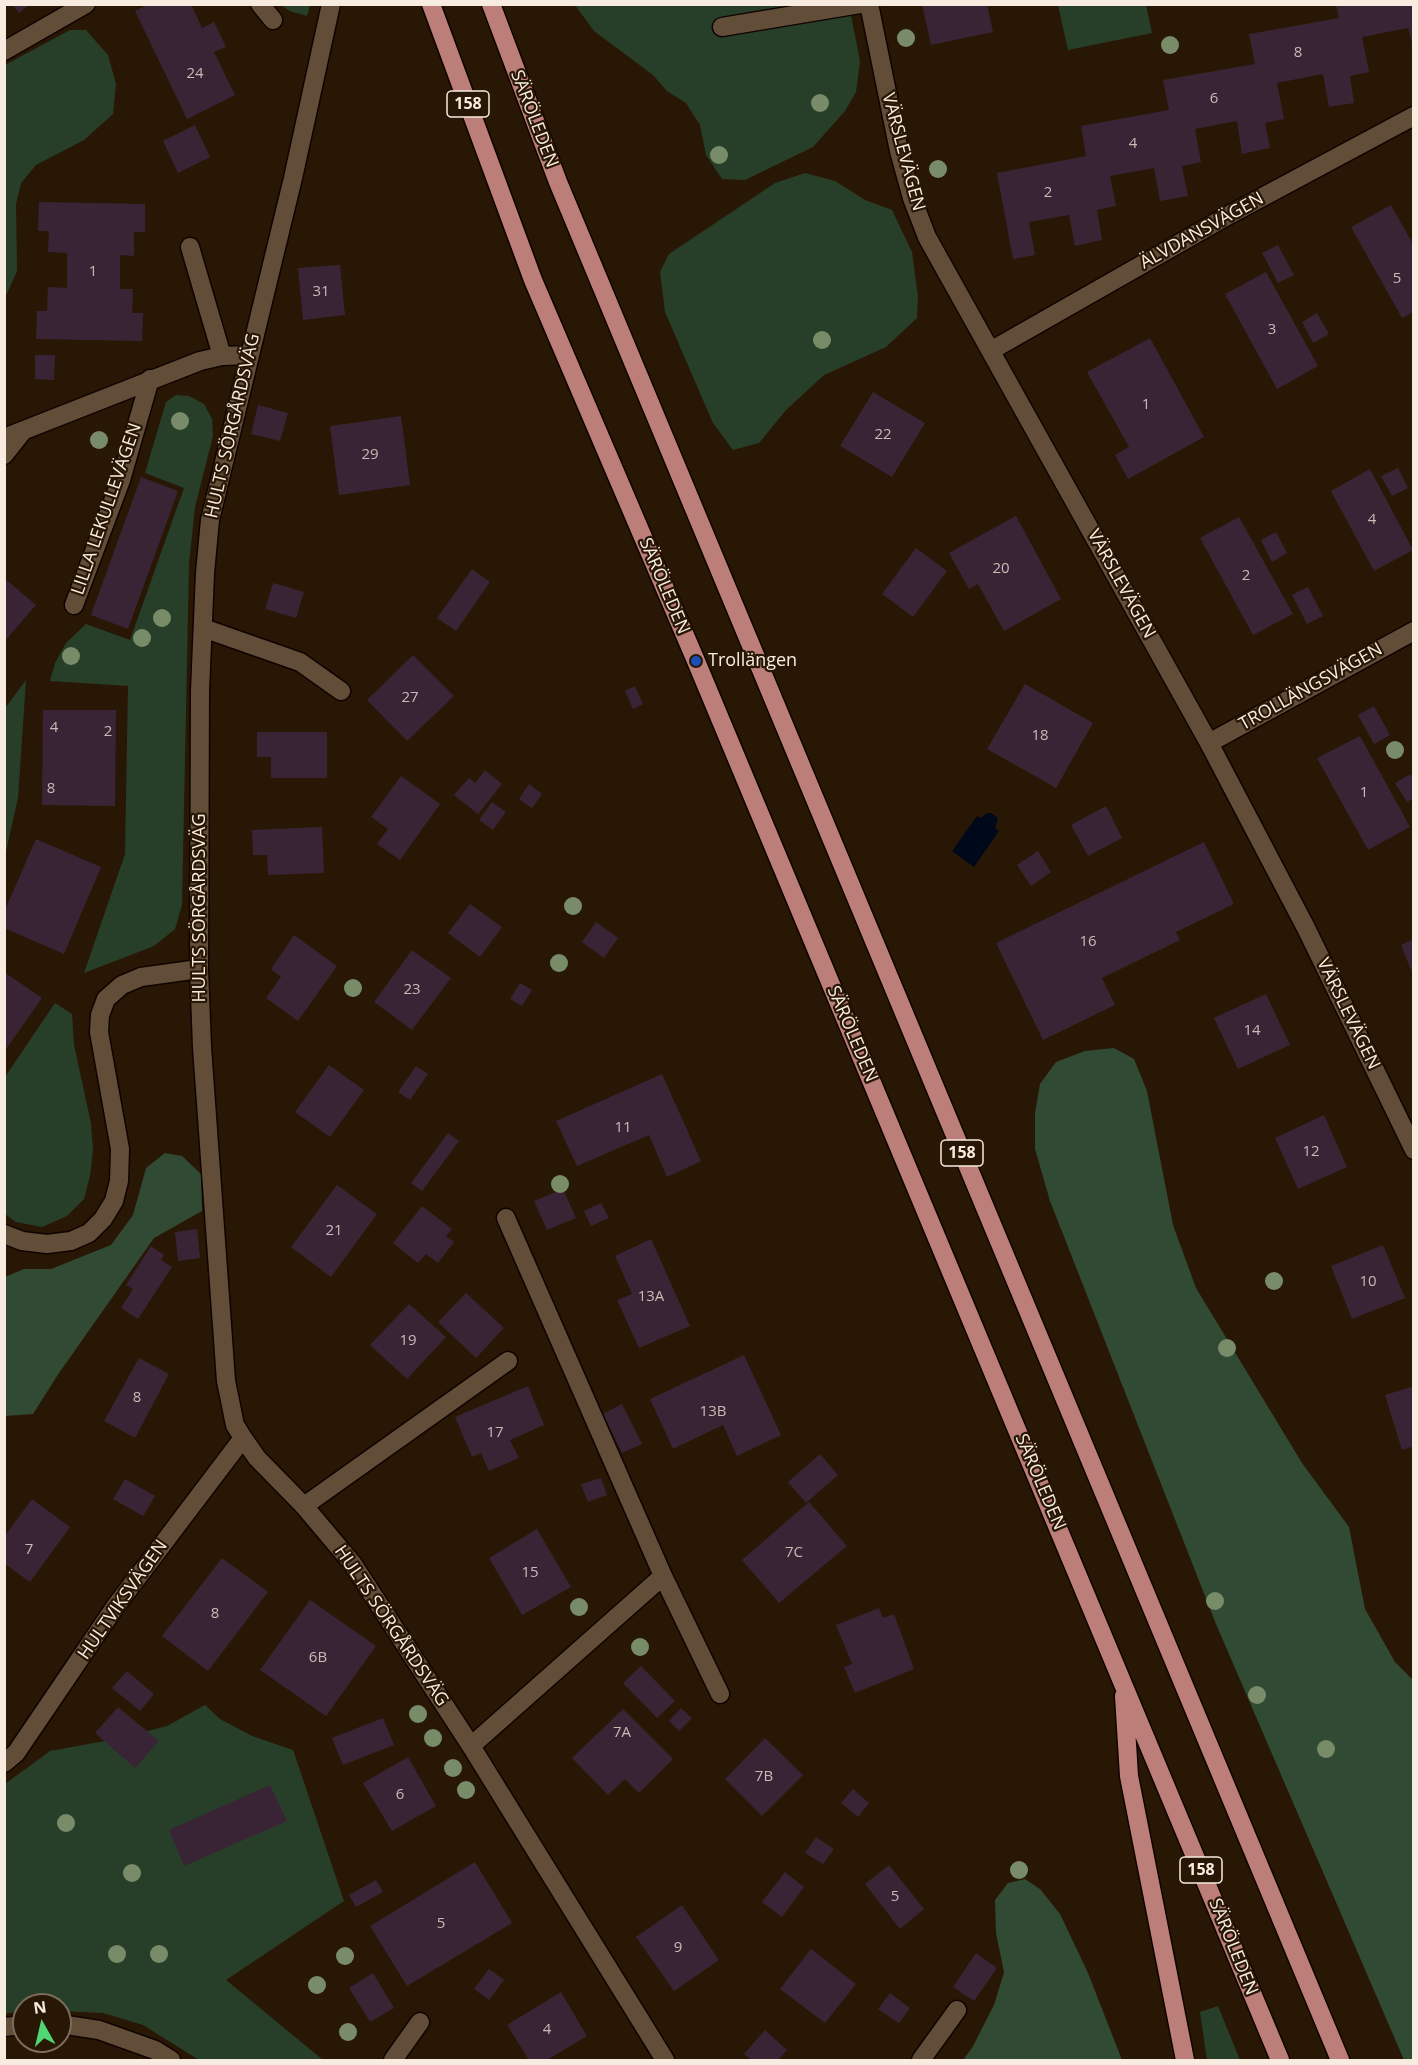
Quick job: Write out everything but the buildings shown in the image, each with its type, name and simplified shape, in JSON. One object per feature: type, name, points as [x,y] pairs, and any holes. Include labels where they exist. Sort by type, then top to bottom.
[{"type":"main road","name":"SÄRÖLEDEN","points":[[431,4],[533,280],[696,661],[1280,2061]]},
{"type":"main road","name":"SÄRÖLEDEN","points":[[491,4],[558,182],[1340,2061]]},
{"type":"main road","name":"158","points":[[1123,1680],[1129,1776],[1185,2061]]},
{"type":"street","points":[[4,51],[86,4]]},
{"type":"street","points":[[260,4],[273,20]]},
{"type":"street","name":"HULTS SÖRGÅRDSVÄG","points":[[330,4],[293,178],[210,519],[202,628],[199,969],[203,1070],[226,1381],[235,1425],[243,1438],[257,1458],[304,1506],[352,1563],[471,1746],[665,2061]]},
{"type":"street","points":[[722,27],[860,4]]},
{"type":"street","name":"VÄRSLEVÄGEN","points":[[869,4],[890,117],[912,198],[927,237],[1209,743],[1306,928],[1413,1150]]},
{"type":"street","name":"ÄLVDANSVÄGEN","points":[[992,350],[1229,215],[1413,116]]},
{"type":"street","points":[[190,247],[222,356]]},
{"type":"street","points":[[4,438],[150,379],[222,356],[249,355]]},
{"type":"street","name":"LILLA LEKULLEVÄGEN","points":[[74,605],[122,480],[150,379]]},
{"type":"street","points":[[4,455],[23,431]]},
{"type":"street","points":[[202,628],[300,662],[341,691]]},
{"type":"street","name":"TROLLÄNGSVÄGEN","points":[[1209,743],[1413,631]]},
{"type":"street","points":[[4,1234],[22,1241],[46,1244],[71,1241],[89,1233],[103,1220],[114,1201],[119,1181],[120,1149],[99,1032],[100,1015],[106,999],[122,985],[141,977],[199,969]]},
{"type":"street","points":[[506,1218],[663,1576],[720,1694]]},
{"type":"street","points":[[304,1506],[507,1361]]},
{"type":"street","name":"HULTVIKSVÄGEN","points":[[4,1763],[24,1742],[115,1607],[243,1438]]},
{"type":"street","points":[[471,1746],[663,1576]]},
{"type":"street","points":[[921,2061],[957,2010]]},
{"type":"street","points":[[393,2061],[420,2022]]},
{"type":"street","points":[[72,2026],[99,2030],[155,2050],[171,2061]]},
{"type":"green space","points":[[281,5],[310,5],[307,16],[290,11]]},
{"type":"green space","points":[[575,5],[849,5],[860,61],[856,92],[845,111],[813,147],[745,180],[722,179],[706,155],[700,125],[686,103],[667,91],[653,75],[594,31]]},
{"type":"green space","points":[[1058,5],[1146,5],[1152,33],[1068,50]]},
{"type":"green space","points":[[70,30],[86,30],[108,55],[116,84],[113,114],[84,140],[36,165],[21,183],[16,204],[17,271],[5,298],[5,65]]},
{"type":"green space","points":[[805,173],[835,181],[865,200],[892,210],[912,252],[918,297],[917,318],[886,347],[824,375],[786,410],[759,443],[733,450],[713,423],[665,312],[660,272],[669,254],[775,183]]},
{"type":"green space","points":[[176,395],[189,396],[204,404],[212,419],[213,436],[195,507],[189,564],[182,905],[175,929],[154,946],[84,973],[125,854],[128,686],[50,681],[55,663],[66,643],[86,624],[130,640],[184,488],[145,473],[166,402]]},
{"type":"green space","points":[[26,680],[18,798],[5,856],[5,708]]},
{"type":"green space","points":[[55,1003],[72,1014],[74,1045],[91,1123],[93,1150],[84,1199],[67,1216],[42,1227],[16,1222],[5,1214],[5,1077]]},
{"type":"green space","points":[[1114,1048],[1134,1059],[1147,1091],[1173,1225],[1196,1288],[1302,1463],[1349,1527],[1365,1609],[1395,1662],[1413,1680],[1413,2060],[1404,2060],[1216,1624],[1050,1201],[1035,1149],[1035,1113],[1040,1084],[1056,1062],[1085,1051]]},
{"type":"green space","points":[[165,1153],[182,1156],[201,1174],[202,1211],[154,1238],[59,1373],[33,1414],[5,1416],[5,1277],[24,1269],[51,1269],[111,1245],[133,1215],[146,1168]]},
{"type":"green space","points":[[205,1705],[220,1719],[252,1736],[293,1750],[344,1901],[226,1980],[323,2060],[199,2060],[143,2025],[103,2013],[72,2012],[72,1993],[12,1993],[12,2013],[5,2014],[5,1784],[50,1751],[121,1738],[167,1726]]},
{"type":"green space","points":[[1025,1879],[1040,1889],[1060,1914],[1088,1973],[1122,2060],[963,2060],[972,2048],[994,2005],[1004,1972],[996,1933],[995,1900],[1008,1883]]},
{"type":"green space","points":[[1218,2006],[1240,2060],[1207,2060],[1200,2012]]},
{"type":"water","points":[[987,813],[998,818],[995,828],[999,831],[974,867],[952,851],[977,816],[981,818]]},
{"type":"place","name":"Trollängen","points":[[696,661]]}]
